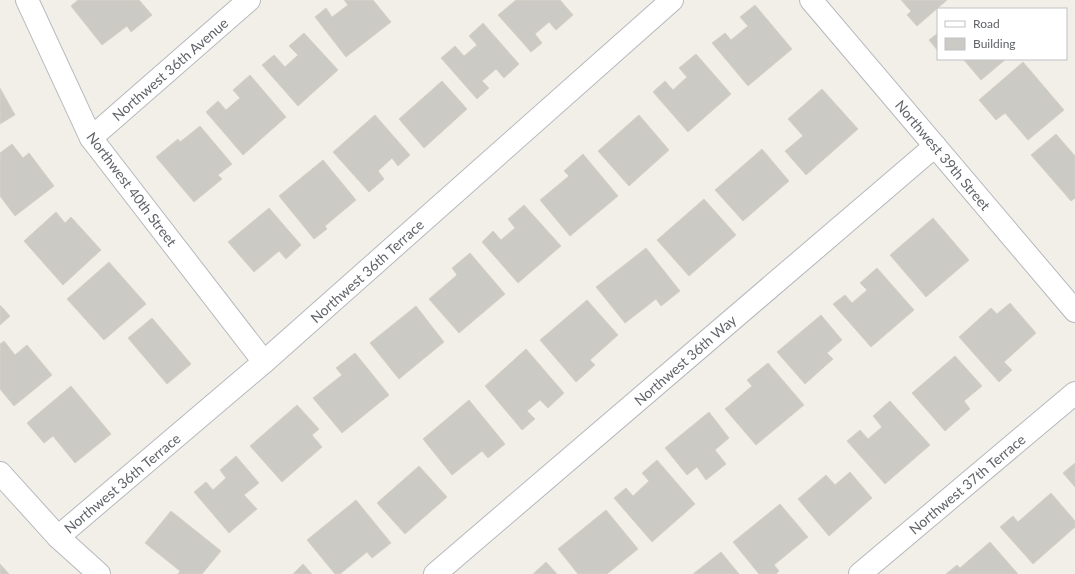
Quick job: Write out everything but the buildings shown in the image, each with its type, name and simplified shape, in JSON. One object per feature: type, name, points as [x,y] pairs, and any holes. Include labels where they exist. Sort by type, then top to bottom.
[{"type":"street","name":"Northwest 40th Street","points":[[27,0],[91,138],[264,362]]},
{"type":"street","name":"Northwest 36th Avenue","points":[[91,138],[249,0]]},
{"type":"street","name":"Northwest 36th Terrace","points":[[58,537],[264,362],[672,0]]},
{"type":"street","name":"Northwest 39th Street","points":[[811,0],[1075,311]]},
{"type":"street","name":"Northwest 36th Way","points":[[435,574],[935,146]]},
{"type":"street","name":"Northwest 37th Terrace","points":[[860,574],[1075,393]]},
{"type":"street","points":[[0,473],[58,537],[99,574]]}]
